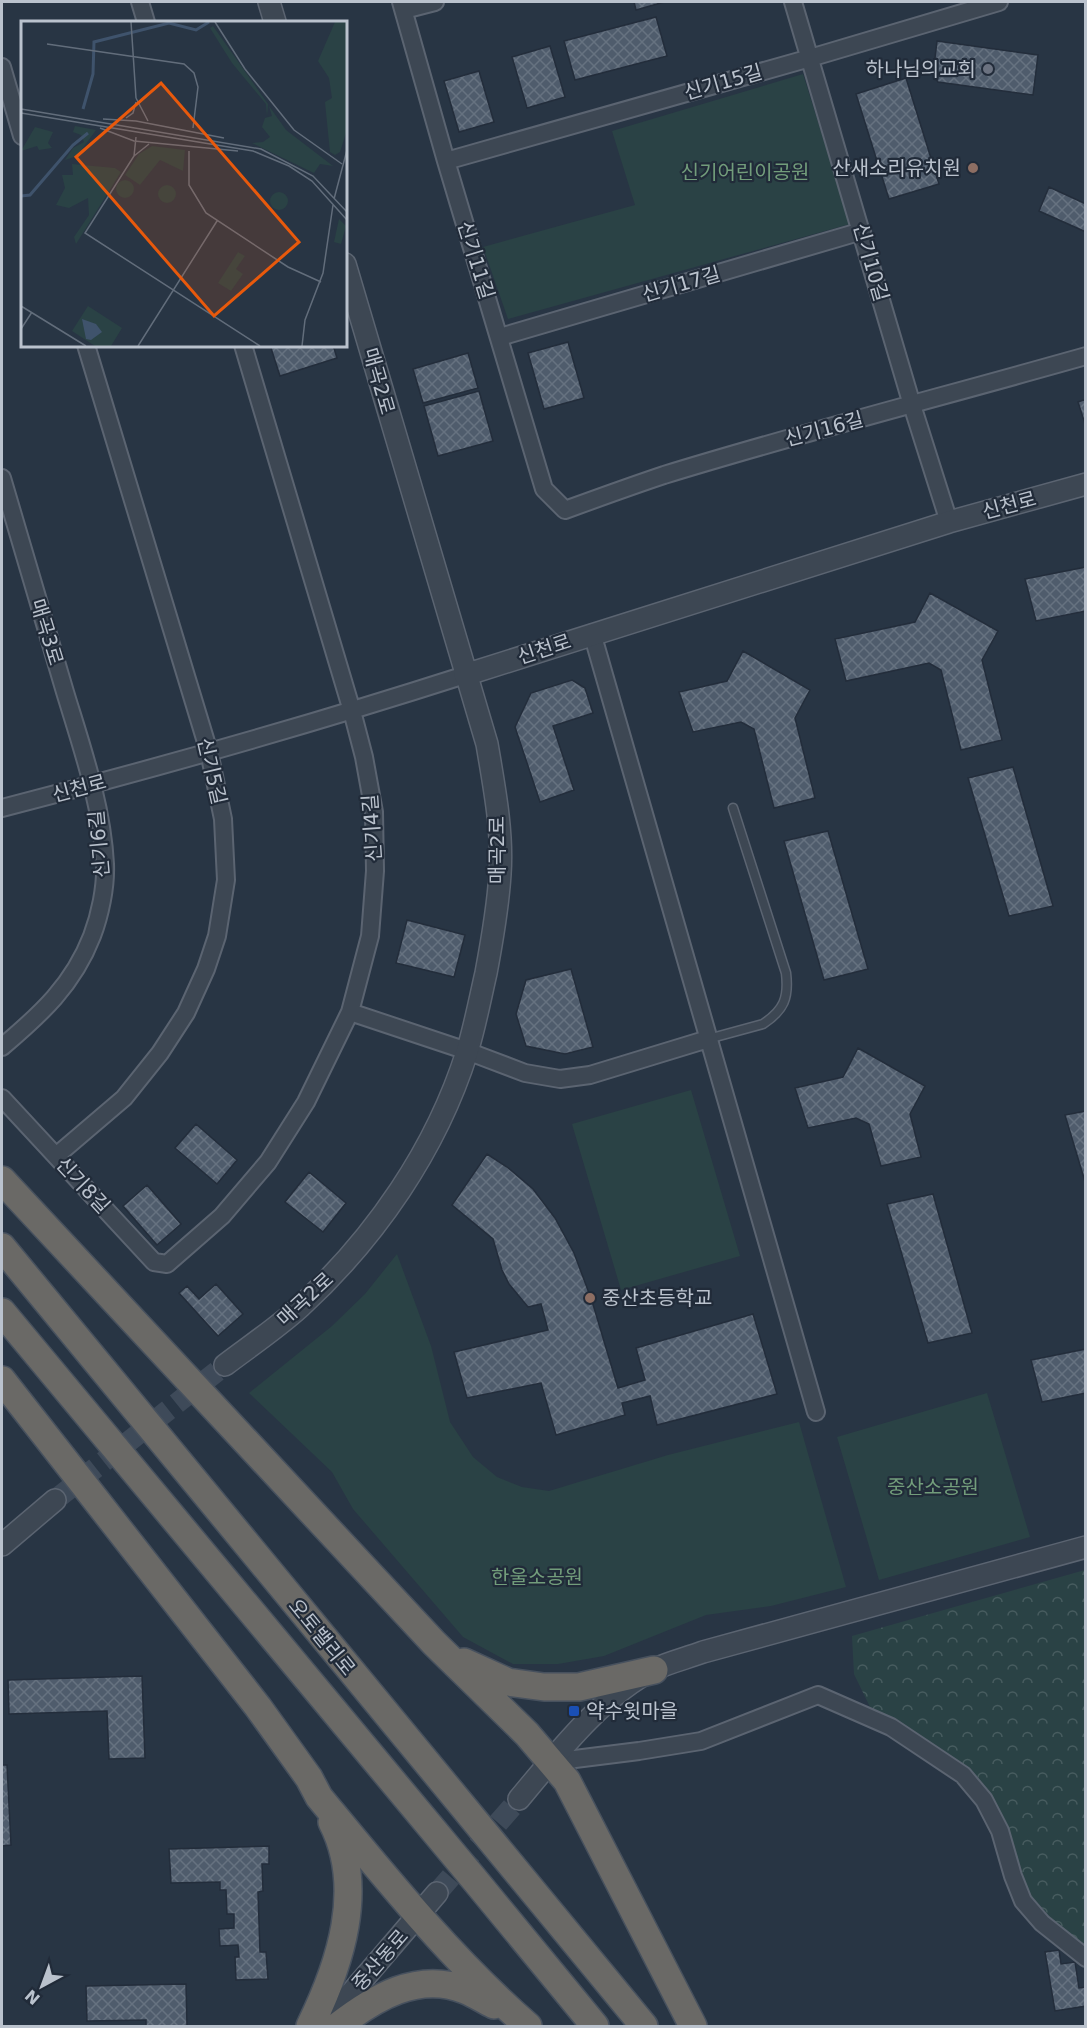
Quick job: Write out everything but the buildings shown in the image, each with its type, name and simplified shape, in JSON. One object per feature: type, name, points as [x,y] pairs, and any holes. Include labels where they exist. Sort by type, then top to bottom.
[{"type":"highway","points":[[2,1180],[434,1642],[527,1734],[567,1781],[693,2026]]},
{"type":"highway","name":"오토밸리로","points":[[2,1247],[644,2026]]},
{"type":"highway","name":"오토밸리로","points":[[2,1312],[595,2026]]},
{"type":"highway","points":[[2,1380],[258,1707],[309,1778],[336,1829],[345,1854],[348,1898],[343,1938],[328,1989],[310,2026]]},
{"type":"highway","points":[[434,1642],[459,1660],[508,1682],[544,1687],[579,1687],[654,1670]]},
{"type":"highway","points":[[320,1797],[418,1916],[522,2021]]},
{"type":"highway","points":[[338,2026],[362,2008],[393,1992],[418,1983],[439,1983],[464,1989],[522,2021]]},
{"type":"street","points":[[140,2],[146,21]]},
{"type":"street","points":[[268,2],[275,21]]},
{"type":"street","points":[[403,6],[435,2]]},
{"type":"street","name":"신기10길","points":[[794,2],[912,405],[949,522]]},
{"type":"street","name":"신기15길","points":[[446,161],[999,2]]},
{"type":"street","name":"신기11길","points":[[403,6],[446,161],[544,489],[565,510]]},
{"type":"street","points":[[2,67],[21,133]]},
{"type":"street","name":"신기17길","points":[[500,337],[862,231]]},
{"type":"street","name":"매곡2로","points":[[225,1365],[300,1307],[334,1273],[372,1229],[407,1180],[441,1120],[467,1051],[478,1011],[491,947],[500,873],[497,804],[489,754],[346,267]]},
{"type":"street","name":"신기5길","points":[[56,1156],[123,1098],[160,1053],[186,1012],[206,969],[217,936],[226,880],[223,819],[209,752],[86,346]]},
{"type":"street","name":"신기4길","points":[[167,1264],[222,1216],[268,1162],[306,1102],[350,1012],[370,936],[375,871],[374,812],[364,757],[243,346]]},
{"type":"street","name":"신기16길","points":[[565,510],[662,476],[804,433],[1086,356]]},
{"type":"street","name":"매곡3로","points":[[2,478],[93,785]]},
{"type":"street","name":"신천로","points":[[2,808],[93,785],[352,711],[592,633],[949,522],[1086,484]]},
{"type":"street","points":[[592,633],[816,1412]]},
{"type":"street","name":"신기6길","points":[[2,1047],[57,997],[76,970],[93,935],[102,900],[105,866],[93,785]]},
{"type":"street","points":[[350,1012],[525,1073],[560,1079],[590,1075],[708,1039]]},
{"type":"street","name":"신기8길","points":[[2,1098],[154,1262],[167,1264]]},
{"type":"street","points":[[2,1545],[55,1500]]},
{"type":"street","points":[[519,1799],[551,1762],[620,1691],[654,1670],[703,1652],[1086,1547]]},
{"type":"street","points":[[551,1762],[701,1741],[818,1695],[891,1727],[963,1775],[984,1800],[1000,1831],[1023,1901],[1042,1923],[1086,1958]]},
{"type":"street","name":"중산동로","points":[[323,2026],[437,1893]]},
{"type":"lane","points":[[708,1039],[763,1024],[785,1003],[788,989],[786,973],[733,808]]},
{"type":"green space","name":"신기어린이공원","points":[[803,74],[850,224],[508,319],[483,247],[635,205],[612,131]]},
{"type":"green space","points":[[691,1090],[740,1256],[621,1290],[572,1124]]},
{"type":"green space","name":"한울소공원","points":[[397,1254],[431,1346],[450,1422],[473,1457],[497,1477],[522,1487],[549,1491],[668,1455],[799,1422],[846,1587],[771,1606],[706,1615],[604,1656],[558,1664],[513,1664],[463,1637],[353,1509],[332,1472],[249,1393],[332,1326],[365,1294]]},
{"type":"green space","name":"중산소공원","points":[[987,1393],[1030,1537],[879,1580],[837,1437]]},
{"type":"green space","points":[[1085,1570],[1085,1948],[1050,1917],[1030,1895],[1019,1871],[1007,1826],[990,1793],[967,1769],[871,1709],[854,1674],[852,1636]]},
{"type":"tunnel","points":[[55,1500],[225,1365]]},
{"type":"tunnel","points":[[437,1893],[519,1799]]},
{"type":"place","name":"하나님의교회","points":[[988,69]]},
{"type":"place","name":"산새소리유치원","points":[[973,168]]},
{"type":"place","name":"중산초등학교","points":[[590,1298]]},
{"type":"place","name":"약수윗마을","points":[[574,1711]]}]
